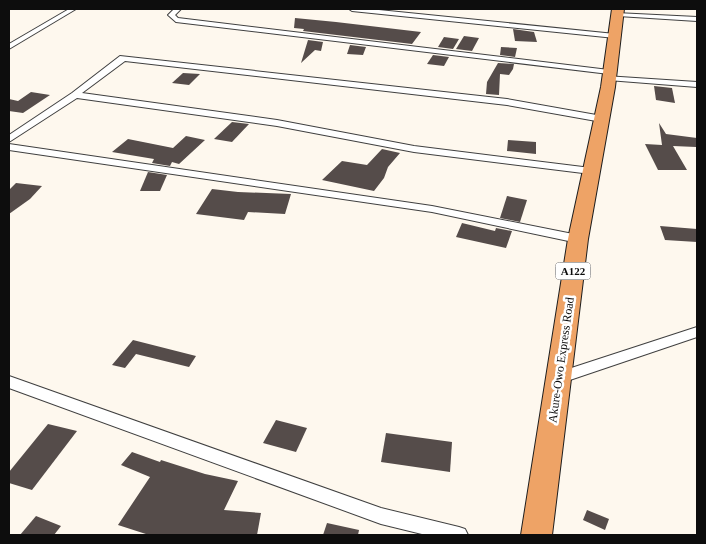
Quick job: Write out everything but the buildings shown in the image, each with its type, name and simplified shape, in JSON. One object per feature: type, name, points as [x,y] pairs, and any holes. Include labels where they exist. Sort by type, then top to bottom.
[{"type":"highway","name":"Akure-Owo Express Road","points":[[536,535],[578,239],[602,119],[618,12]]},
{"type":"street","points":[[9,47],[73,9]]},
{"type":"street","points":[[178,9],[172,15],[176,20],[697,85]]},
{"type":"street","points":[[352,9],[614,36]]},
{"type":"street","points":[[618,12],[697,19]]},
{"type":"street","points":[[9,139],[74,95],[123,58],[507,102],[602,119]]},
{"type":"street","points":[[74,95],[276,123],[414,148],[591,171]]},
{"type":"street","points":[[9,148],[432,210],[578,239]]},
{"type":"street","points":[[558,378],[697,332]]},
{"type":"street","points":[[9,382],[72,407],[381,516],[460,535]]}]
